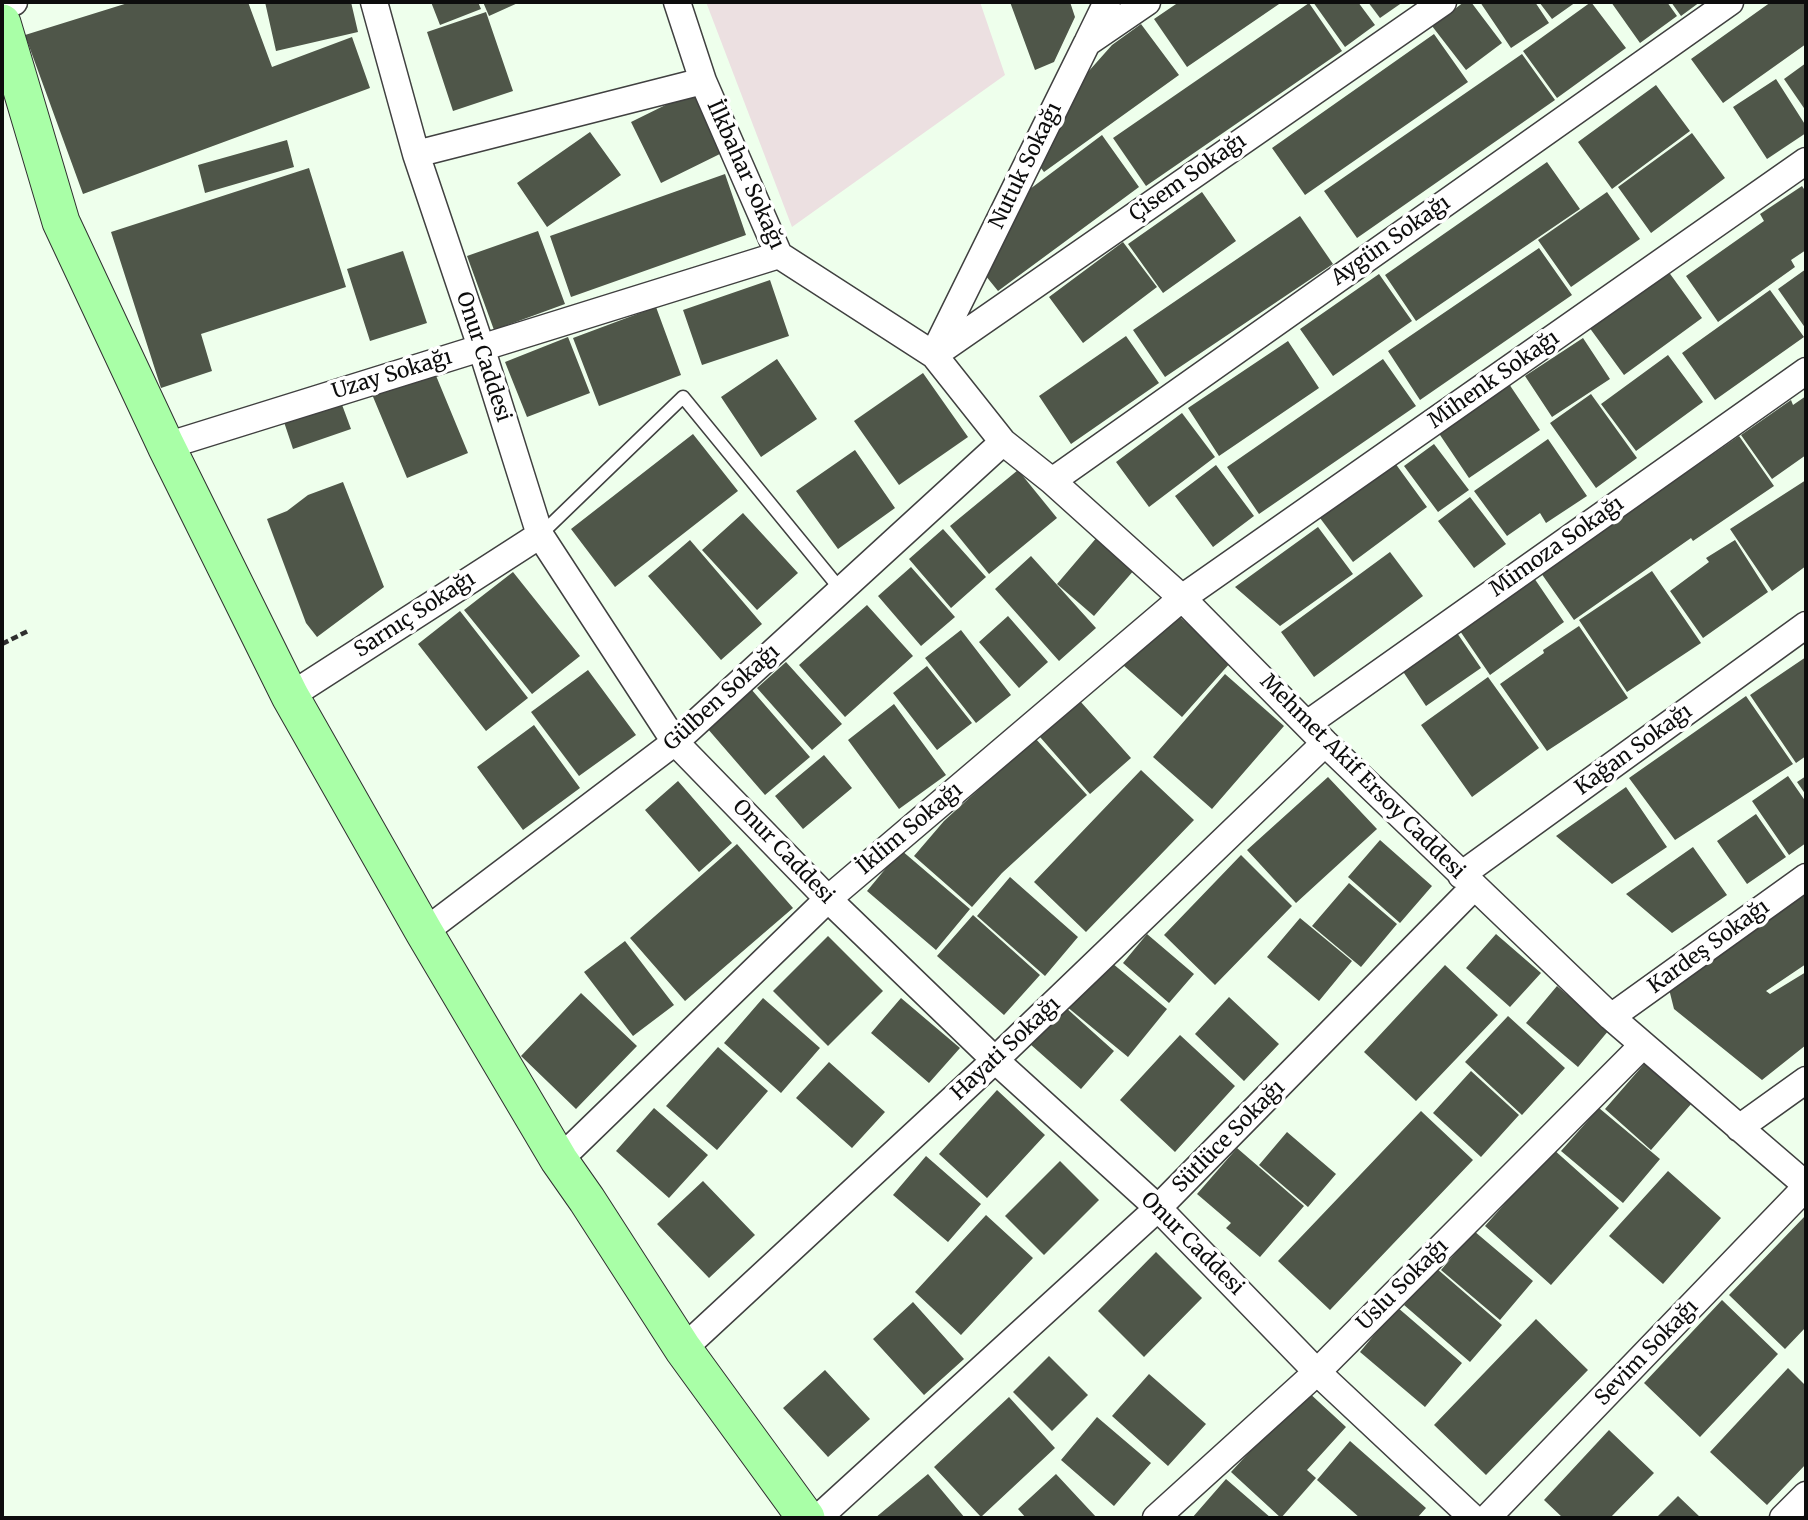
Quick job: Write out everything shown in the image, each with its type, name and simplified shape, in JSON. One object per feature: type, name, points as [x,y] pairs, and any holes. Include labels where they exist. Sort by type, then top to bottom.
[{"type":"main road","points":[[2,23],[61,222],[166,446],[290,696],[424,932],[559,1160],[683,1349],[806,1518]]},
{"type":"street","points":[[2,4],[14,2]]},
{"type":"street","name":"Onur Caddesi","points":[[374,2],[416,154],[540,535],[675,742],[828,899],[995,1060],[1158,1208],[1317,1372],[1473,1518]]},
{"type":"street","name":"İlkbahar Sokağı","points":[[677,2],[704,80],[779,255],[933,355]]},
{"type":"street","name":"Nutuk Sokağı","points":[[933,355],[1096,17],[1147,2]]},
{"type":"street","name":"Çisem Sokağı","points":[[933,355],[1443,2]]},
{"type":"street","name":"Aygün Sokağı","points":[[1052,481],[1730,2]]},
{"type":"street","points":[[416,154],[704,80]]},
{"type":"street","name":"Mihenk Sokağı","points":[[1182,598],[1806,161]]},
{"type":"street","name":"Uzay Sokağı","points":[[166,446],[779,255]]},
{"type":"street","name":"Mehmet Akif Ersoy Caddesi","points":[[933,355],[1003,442],[1052,481],[1182,598],[1325,743],[1611,1017],[1806,1186]]},
{"type":"street","name":"Mimoza Sokağı","points":[[1307,724],[1806,371]]},
{"type":"street","name":"Gülben Sokağı","points":[[424,932],[675,742],[1003,442]]},
{"type":"street","name":"Sarnıç Sokağı","points":[[290,696],[540,535]]},
{"type":"street","name":"İklim Sokağı","points":[[559,1160],[828,899],[1182,598]]},
{"type":"street","name":"Kağan Sokağı","points":[[1468,881],[1806,625]]},
{"type":"street","name":"Hayati Sokağı","points":[[683,1349],[995,1060],[1325,743]]},
{"type":"street","name":"Kardeş Sokağı","points":[[1611,1017],[1806,877]]},
{"type":"street","name":"Sütlüce Sokağı","points":[[818,1518],[1158,1208],[1468,881]]},
{"type":"street","name":"Uslu Sokağı","points":[[1156,1518],[1317,1372],[1643,1045]]},
{"type":"street","points":[[1739,1128],[1806,1080]]},
{"type":"street","name":"Sevim Sokağı","points":[[1487,1518],[1806,1186]]},
{"type":"street","points":[[1783,1518],[1806,1495]]},
{"type":"lane","points":[[540,535],[682,397],[841,590]]},
{"type":"path","points":[[2,644],[29,631]]},
{"type":"shaded area","points":[[706,2],[980,2],[1005,75],[792,227]]},
{"type":"building","points":[[131,2],[248,2],[272,67],[352,37],[370,88],[83,194],[25,35]]},
{"type":"building","points":[[265,2],[351,2],[358,32],[276,51]]},
{"type":"building","points":[[431,2],[478,2],[481,9],[440,25]]},
{"type":"building","points":[[483,2],[520,2],[489,16]]},
{"type":"building","points":[[1010,2],[1070,2],[1075,17],[1054,62],[1035,70]]},
{"type":"building","points":[[1179,2],[1282,2],[1187,67],[1154,19]]},
{"type":"building","points":[[1313,2],[1358,2],[1375,25],[1345,47]]},
{"type":"building","points":[[1368,2],[1403,2],[1380,18]]},
{"type":"building","points":[[1464,2],[1471,2],[1502,43],[1466,70],[1432,26]]},
{"type":"building","points":[[1480,2],[1535,2],[1549,23],[1511,48]]},
{"type":"building","points":[[1539,2],[1576,2],[1552,19]]},
{"type":"building","points":[[1591,2],[1626,48],[1557,98],[1523,51]]},
{"type":"building","points":[[1611,2],[1667,2],[1677,16],[1640,43]]},
{"type":"building","points":[[1671,2],[1700,2],[1681,16]]},
{"type":"building","points":[[1771,2],[1806,2],[1806,44],[1723,103],[1691,59]]},
{"type":"building","points":[[1309,3],[1342,51],[1146,186],[1113,138]]},
{"type":"building","points":[[486,12],[513,91],[453,111],[427,32]]},
{"type":"building","points":[[1141,24],[1179,75],[1044,172],[1037,163],[1080,81],[1112,45]]},
{"type":"building","points":[[1434,34],[1468,82],[1305,195],[1272,148]]},
{"type":"building","points":[[1522,54],[1555,100],[1357,238],[1324,191]]},
{"type":"building","points":[[1806,63],[1806,111],[1784,79]]},
{"type":"building","points":[[1776,79],[1806,126],[1806,133],[1767,159],[1733,107]]},
{"type":"building","points":[[1656,85],[1690,131],[1612,189],[1578,142]]},
{"type":"building","points":[[698,89],[728,150],[661,183],[631,122]]},
{"type":"building","points":[[590,132],[621,175],[547,227],[517,183]]},
{"type":"building","points":[[1692,133],[1725,178],[1651,233],[1618,187]]},
{"type":"building","points":[[1102,135],[1139,187],[998,291],[981,270],[1022,195]]},
{"type":"building","points":[[287,140],[294,167],[205,193],[198,165]]},
{"type":"building","points":[[1547,162],[1580,209],[1416,321],[1385,275]]},
{"type":"building","points":[[309,168],[346,287],[201,334],[212,371],[161,388],[111,232]]},
{"type":"building","points":[[725,174],[746,235],[571,297],[550,236]]},
{"type":"building","points":[[1802,186],[1806,192],[1806,250],[1791,260],[1795,267],[1718,322],[1686,276],[1764,221],[1760,214]]},
{"type":"building","points":[[1202,192],[1236,241],[1163,293],[1128,244]]},
{"type":"building","points":[[1607,192],[1640,239],[1571,287],[1538,240]]},
{"type":"building","points":[[1300,216],[1333,264],[1165,377],[1133,330]]},
{"type":"building","points":[[538,231],[565,304],[494,330],[467,256]]},
{"type":"building","points":[[1123,242],[1157,287],[1083,343],[1049,297]]},
{"type":"building","points":[[1539,248],[1572,295],[1420,400],[1388,351]]},
{"type":"building","points":[[403,251],[427,323],[370,341],[347,269]]},
{"type":"building","points":[[1806,269],[1806,329],[1778,289]]},
{"type":"building","points":[[1668,271],[1702,318],[1624,375],[1589,327]]},
{"type":"building","points":[[1379,274],[1412,321],[1333,376],[1300,329]]},
{"type":"building","points":[[770,280],[789,336],[702,365],[683,310]]},
{"type":"building","points":[[1770,290],[1804,337],[1715,400],[1682,353]]},
{"type":"building","points":[[656,307],[681,375],[599,406],[573,338]]},
{"type":"building","points":[[1126,336],[1159,383],[1071,444],[1039,396]]},
{"type":"building","points":[[568,337],[590,393],[527,417],[505,362]]},
{"type":"building","points":[[1583,338],[1610,379],[1552,417],[1525,376]]},
{"type":"building","points":[[1288,341],[1319,388],[1219,456],[1188,408]]},
{"type":"building","points":[[1668,355],[1703,402],[1636,451],[1601,404]]},
{"type":"building","points":[[777,359],[817,419],[761,457],[721,397]]},
{"type":"building","points":[[1383,359],[1416,406],[1259,514],[1227,467]]},
{"type":"building","points":[[432,366],[468,453],[407,478],[371,392]]},
{"type":"building","points":[[923,373],[968,437],[899,485],[854,421]]},
{"type":"building","points":[[1509,384],[1540,430],[1469,478],[1438,432]]},
{"type":"building","points":[[1591,394],[1637,458],[1596,488],[1550,423]]},
{"type":"building","points":[[1806,396],[1806,455],[1772,479],[1741,435],[1791,400],[1793,405]]},
{"type":"building","points":[[341,402],[351,429],[293,449],[284,422]]},
{"type":"building","points":[[1182,413],[1215,457],[1149,507],[1116,462]]},
{"type":"building","points":[[693,434],[738,491],[615,587],[571,529]]},
{"type":"building","points":[[1739,436],[1774,486],[1693,541],[1691,538],[1574,620],[1541,573]]},
{"type":"building","points":[[1548,439],[1587,496],[1546,523],[1540,513],[1507,536],[1474,491]]},
{"type":"building","points":[[1434,444],[1469,490],[1438,512],[1404,466]]},
{"type":"building","points":[[855,450],[895,508],[838,549],[796,491]]},
{"type":"building","points":[[1395,463],[1427,507],[1353,562],[1320,518]]},
{"type":"building","points":[[1216,465],[1254,516],[1213,547],[1175,496]]},
{"type":"building","points":[[1018,470],[1057,518],[989,574],[950,526]]},
{"type":"building","points":[[1806,480],[1806,566],[1772,591],[1730,529]]},
{"type":"building","points":[[343,482],[384,587],[317,637],[306,623],[267,519],[287,511],[308,495]]},
{"type":"building","points":[[1470,497],[1506,544],[1474,568],[1438,521]]},
{"type":"building","points":[[743,513],[798,573],[757,610],[702,550]]},
{"type":"building","points":[[1318,527],[1353,574],[1280,626],[1235,587]]},
{"type":"building","points":[[943,529],[986,577],[951,608],[909,559]]},
{"type":"building","points":[[1098,536],[1135,569],[1094,616],[1057,584]]},
{"type":"building","points":[[690,540],[762,624],[721,660],[648,576]]},
{"type":"building","points":[[1735,540],[1768,592],[1703,638],[1670,591],[1709,562],[1706,558]]},
{"type":"building","points":[[1390,552],[1423,596],[1314,677],[1281,632]]},
{"type":"building","points":[[1031,556],[1096,628],[1059,661],[995,589]]},
{"type":"building","points":[[911,567],[955,617],[921,646],[878,596]]},
{"type":"building","points":[[1652,571],[1701,643],[1627,692],[1579,620]]},
{"type":"building","points":[[513,572],[580,656],[532,694],[464,610]]},
{"type":"building","points":[[1532,575],[1564,622],[1490,675],[1458,628]]},
{"type":"building","points":[[867,605],[913,656],[845,717],[799,665]]},
{"type":"building","points":[[1172,610],[1231,662],[1182,717],[1123,665]]},
{"type":"building","points":[[460,611],[528,698],[486,731],[418,644]]},
{"type":"building","points":[[1008,616],[1048,662],[1019,688],[979,642]]},
{"type":"building","points":[[1579,626],[1628,698],[1547,751],[1500,684]]},
{"type":"building","points":[[961,630],[1011,695],[976,723],[925,658]]},
{"type":"building","points":[[1455,630],[1481,668],[1426,706],[1400,667]]},
{"type":"building","points":[[1806,657],[1806,756],[1796,763],[1750,695]]},
{"type":"building","points":[[786,662],[842,724],[812,750],[757,688]]},
{"type":"building","points":[[927,666],[972,723],[937,750],[893,693]]},
{"type":"building","points":[[588,670],[636,735],[579,776],[531,712]]},
{"type":"building","points":[[1225,674],[1284,726],[1212,809],[1153,757]]},
{"type":"building","points":[[1488,677],[1539,748],[1472,797],[1421,725]]},
{"type":"building","points":[[751,689],[810,757],[765,795],[707,728]]},
{"type":"building","points":[[1746,696],[1793,764],[1675,840],[1629,778]]},
{"type":"building","points":[[1080,701],[1131,758],[1090,794],[1040,737]]},
{"type":"building","points":[[894,704],[946,775],[899,809],[848,740]]},
{"type":"building","points":[[534,725],[580,788],[523,830],[477,767]]},
{"type":"building","points":[[1035,738],[1087,795],[1002,873],[972,907],[914,856],[944,821]]},
{"type":"building","points":[[824,755],[852,788],[803,829],[775,796]]},
{"type":"building","points":[[1141,770],[1194,820],[1086,932],[1034,882]]},
{"type":"building","points":[[1788,776],[1806,802],[1806,843],[1789,855],[1752,801]]},
{"type":"building","points":[[1806,776],[1806,795],[1797,782]]},
{"type":"building","points":[[1328,777],[1377,829],[1296,903],[1247,850]]},
{"type":"building","points":[[678,781],[732,843],[699,872],[645,810]]},
{"type":"building","points":[[1626,787],[1667,847],[1612,884],[1556,836]]},
{"type":"building","points":[[1756,814],[1786,857],[1747,884],[1717,841]]},
{"type":"building","points":[[1380,840],[1432,886],[1400,923],[1348,877]]},
{"type":"building","points":[[737,844],[793,908],[685,1001],[630,938]]},
{"type":"building","points":[[1693,847],[1727,895],[1672,933],[1626,894]]},
{"type":"building","points":[[901,850],[970,909],[936,950],[867,891]]},
{"type":"building","points":[[1241,855],[1292,906],[1215,985],[1164,935]]},
{"type":"building","points":[[1010,877],[1078,937],[1045,976],[977,916]]},
{"type":"building","points":[[1349,883],[1397,924],[1361,967],[1312,926]]},
{"type":"building","points":[[1806,894],[1806,964],[1766,991],[1770,994],[1806,972],[1806,1045],[1762,1080],[1674,1009],[1669,989]]},
{"type":"building","points":[[973,915],[1040,975],[1004,1015],[937,956]]},
{"type":"building","points":[[1300,918],[1352,961],[1319,1001],[1267,957]]},
{"type":"building","points":[[1147,934],[1194,974],[1169,1003],[1123,963]]},
{"type":"building","points":[[1496,934],[1541,973],[1510,1007],[1466,968]]},
{"type":"building","points":[[828,936],[883,991],[828,1046],[773,991]]},
{"type":"building","points":[[625,941],[674,1005],[633,1036],[584,972]]},
{"type":"building","points":[[1106,958],[1167,1009],[1128,1057],[1066,1006]]},
{"type":"building","points":[[1445,965],[1498,1015],[1416,1101],[1364,1052]]},
{"type":"building","points":[[1557,986],[1609,1030],[1578,1067],[1526,1023]]},
{"type":"building","points":[[581,993],[637,1046],[576,1109],[521,1056]]},
{"type":"building","points":[[1229,997],[1279,1044],[1244,1081],[1195,1034]]},
{"type":"building","points":[[763,998],[820,1048],[781,1093],[724,1043]]},
{"type":"building","points":[[901,998],[960,1048],[929,1083],[871,1033]]},
{"type":"building","points":[[1064,1006],[1114,1051],[1081,1089],[1030,1044]]},
{"type":"building","points":[[1508,1016],[1565,1068],[1522,1115],[1465,1062]]},
{"type":"building","points":[[1180,1035],[1235,1086],[1175,1152],[1120,1100]]},
{"type":"building","points":[[718,1047],[768,1091],[717,1150],[666,1106]]},
{"type":"building","points":[[829,1062],[885,1112],[852,1148],[796,1098]]},
{"type":"building","points":[[1645,1063],[1692,1103],[1651,1150],[1605,1109]]},
{"type":"building","points":[[1471,1071],[1519,1115],[1481,1157],[1433,1113]]},
{"type":"building","points":[[997,1090],[1045,1135],[987,1198],[939,1154]]},
{"type":"building","points":[[654,1108],[708,1155],[669,1198],[616,1151]]},
{"type":"building","points":[[1599,1108],[1660,1159],[1623,1203],[1561,1151]]},
{"type":"building","points":[[1421,1111],[1473,1160],[1330,1310],[1278,1261]]},
{"type":"building","points":[[1287,1132],[1336,1174],[1308,1207],[1259,1165]]},
{"type":"building","points":[[1237,1148],[1304,1206],[1260,1257],[1226,1228],[1231,1223],[1197,1194]]},
{"type":"building","points":[[1553,1149],[1619,1208],[1551,1285],[1485,1226]]},
{"type":"building","points":[[926,1156],[981,1204],[948,1242],[893,1195]]},
{"type":"building","points":[[1060,1161],[1099,1200],[1044,1255],[1005,1216]]},
{"type":"building","points":[[1668,1171],[1721,1218],[1663,1284],[1609,1236]]},
{"type":"building","points":[[703,1181],[755,1235],[709,1278],[657,1224]]},
{"type":"building","points":[[986,1215],[1033,1258],[961,1335],[915,1292]]},
{"type":"building","points":[[1806,1215],[1806,1327],[1785,1349],[1729,1295]]},
{"type":"building","points":[[1474,1231],[1533,1281],[1500,1320],[1441,1270]]},
{"type":"building","points":[[1156,1252],[1202,1298],[1144,1357],[1098,1311]]},
{"type":"building","points":[[1436,1268],[1502,1325],[1470,1362],[1404,1305]]},
{"type":"building","points":[[1722,1300],[1778,1354],[1700,1437],[1644,1383]]},
{"type":"building","points":[[913,1302],[964,1359],[924,1395],[873,1339]]},
{"type":"building","points":[[1397,1307],[1462,1363],[1425,1407],[1360,1352]]},
{"type":"building","points":[[1536,1319],[1588,1370],[1486,1475],[1434,1425]]},
{"type":"building","points":[[1049,1356],[1088,1395],[1052,1431],[1013,1392]]},
{"type":"building","points":[[1788,1368],[1806,1386],[1806,1464],[1767,1505],[1710,1452]]},
{"type":"building","points":[[825,1370],[870,1419],[828,1457],[783,1408]]},
{"type":"building","points":[[1149,1374],[1206,1424],[1168,1466],[1112,1416]]},
{"type":"building","points":[[1306,1390],[1346,1427],[1307,1470],[1316,1478],[1281,1518],[1231,1472]]},
{"type":"building","points":[[1009,1397],[1055,1448],[981,1517],[934,1467]]},
{"type":"building","points":[[1097,1417],[1151,1463],[1114,1506],[1061,1460]]},
{"type":"building","points":[[1609,1430],[1654,1473],[1610,1518],[1563,1518],[1544,1500]]},
{"type":"building","points":[[1350,1441],[1426,1508],[1417,1518],[1360,1518],[1317,1480]]},
{"type":"building","points":[[928,1474],[965,1518],[875,1518]]},
{"type":"building","points":[[1056,1474],[1097,1518],[1026,1518],[1018,1509]]},
{"type":"building","points":[[1226,1479],[1271,1518],[1192,1518]]},
{"type":"building","points":[[1678,1496],[1701,1518],[1656,1518]]}]
